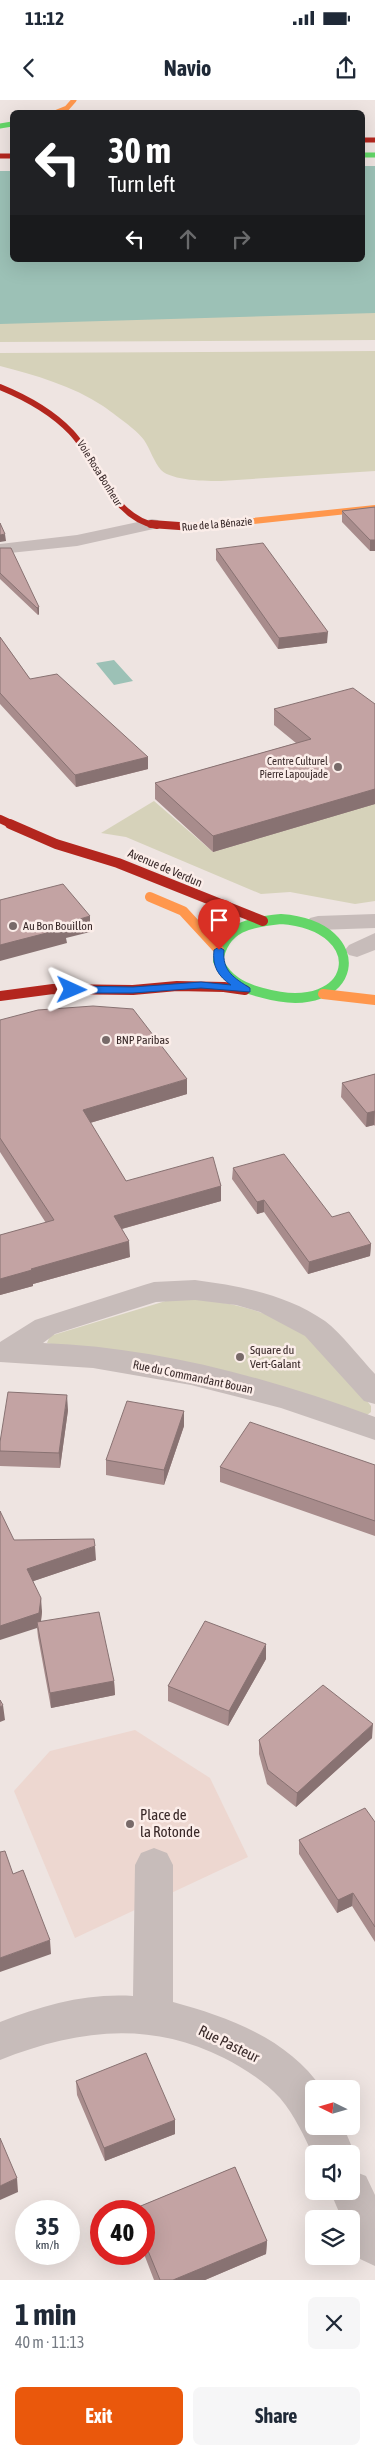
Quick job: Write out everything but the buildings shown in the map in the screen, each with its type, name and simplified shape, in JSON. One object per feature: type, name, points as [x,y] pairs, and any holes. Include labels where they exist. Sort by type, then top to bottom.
[{"type":"street","points":[[62,110],[67,108],[74,100]]},
{"type":"street","name":"Voie Rosa Bonheur","points":[[0,387],[36,402],[65,422],[87,449],[121,509],[133,518],[152,524]]},
{"type":"street","name":"Rue de la Bénazie","points":[[0,549],[67,542],[118,533],[152,524],[187,528],[375,508]]},
{"type":"street","name":"Avenue de Verdun","points":[[0,819],[56,844],[118,863],[263,921]]},
{"type":"street","name":"Avenue de Verdun","points":[[56,844],[85,865]]},
{"type":"street","points":[[143,894],[183,911],[211,963],[232,982],[246,990]]},
{"type":"street","points":[[177,986],[211,963],[227,938],[243,928],[263,921],[291,919],[318,923],[375,921]]},
{"type":"street","points":[[318,923],[357,946]]},
{"type":"street","points":[[323,994],[337,989],[352,978]]},
{"type":"street","points":[[0,996],[53,989],[133,990],[177,986],[224,987],[284,998],[323,994],[375,1000]]},
{"type":"street","name":"Rue du Commandant Bouan","points":[[3,1352],[45,1327],[154,1292],[195,1290],[237,1296],[270,1305],[315,1328],[375,1393]]},
{"type":"street","name":"Rue du Commandant Bouan","points":[[3,1352],[64,1355],[175,1371],[310,1406],[375,1429]]},
{"type":"street","points":[[153,2016],[154,1865]]},
{"type":"street","name":"Rue Pasteur","points":[[0,2041],[25,2031],[96,2014],[153,2016],[208,2030],[252,2052],[290,2080],[305,2101]]},
{"type":"street","points":[[355,2200],[375,2244]]},
{"type":"shaded area","points":[[365,166],[375,166],[375,313],[0,324],[0,171],[10,171],[10,262],[365,262]]},
{"type":"shaded area","points":[[375,167],[375,340],[0,342],[0,171],[10,171],[10,262],[365,262],[365,239]]},
{"type":"shaded area","points":[[375,351],[375,471],[221,481],[190,480],[166,474],[159,467],[141,436],[103,406],[66,387],[40,377],[0,366],[0,353]]},
{"type":"shaded area","points":[[114,660],[133,681],[114,685],[96,663]]},
{"type":"shaded area","points":[[154,801],[213,852],[375,803],[375,901],[355,904],[290,892],[261,894],[126,837],[101,833]]},
{"type":"shaded area","name":"Square du Vert-Galant","points":[[193,1298],[254,1310],[283,1321],[296,1329],[316,1344],[330,1359],[371,1406],[371,1412],[367,1415],[47,1343],[50,1336],[169,1300]]},
{"type":"shaded area","name":"Place de la Rotonde","points":[[135,1730],[210,1778],[248,1857],[75,1938],[14,1791],[50,1751]]},
{"type":"traffic: fast","points":[[0,126],[10,124]]},
{"type":"traffic: fast","points":[[365,155],[375,155]]},
{"type":"traffic: fast","points":[[281,919],[315,922],[339,930],[348,936],[355,945],[359,956],[357,968],[350,979],[332,992],[318,996],[285,998],[253,991],[239,985],[226,976],[218,961],[222,946],[229,936],[250,924],[281,919]]},
{"type":"traffic: slow","points":[[62,110],[67,108],[74,100]]},
{"type":"traffic: slow","points":[[193,527],[375,508]]},
{"type":"traffic: slow","points":[[150,897],[183,911],[219,950]]},
{"type":"traffic: slow","points":[[323,994],[375,1000]]},
{"type":"traffic: jam","points":[[365,140],[375,140]]},
{"type":"traffic: jam","points":[[0,156],[10,156]]},
{"type":"traffic: jam","points":[[0,387],[32,401],[72,432],[93,460],[117,502],[130,515],[153,525],[193,527]]},
{"type":"traffic: jam","points":[[0,819],[56,844],[118,863],[263,921]]},
{"type":"traffic: jam","points":[[0,996],[53,989],[133,990],[177,986],[224,987],[245,990]]},
{"type":"place","name":"Centre Culturel Pierre Lapoujade","points":[[338,767]]},
{"type":"place","name":"Au Bon Bouillon","points":[[13,926]]},
{"type":"place","name":"BNP Paribas","points":[[106,1040]]},
{"type":"place","name":"Square du Vert-Galant","points":[[240,1357]]},
{"type":"place","name":"Place de la Rotonde","points":[[130,1824]]},
{"type":"route","points":[[72,990],[133,990],[201,985],[246,990],[232,982],[222,972],[218,961],[219,950]]}]
